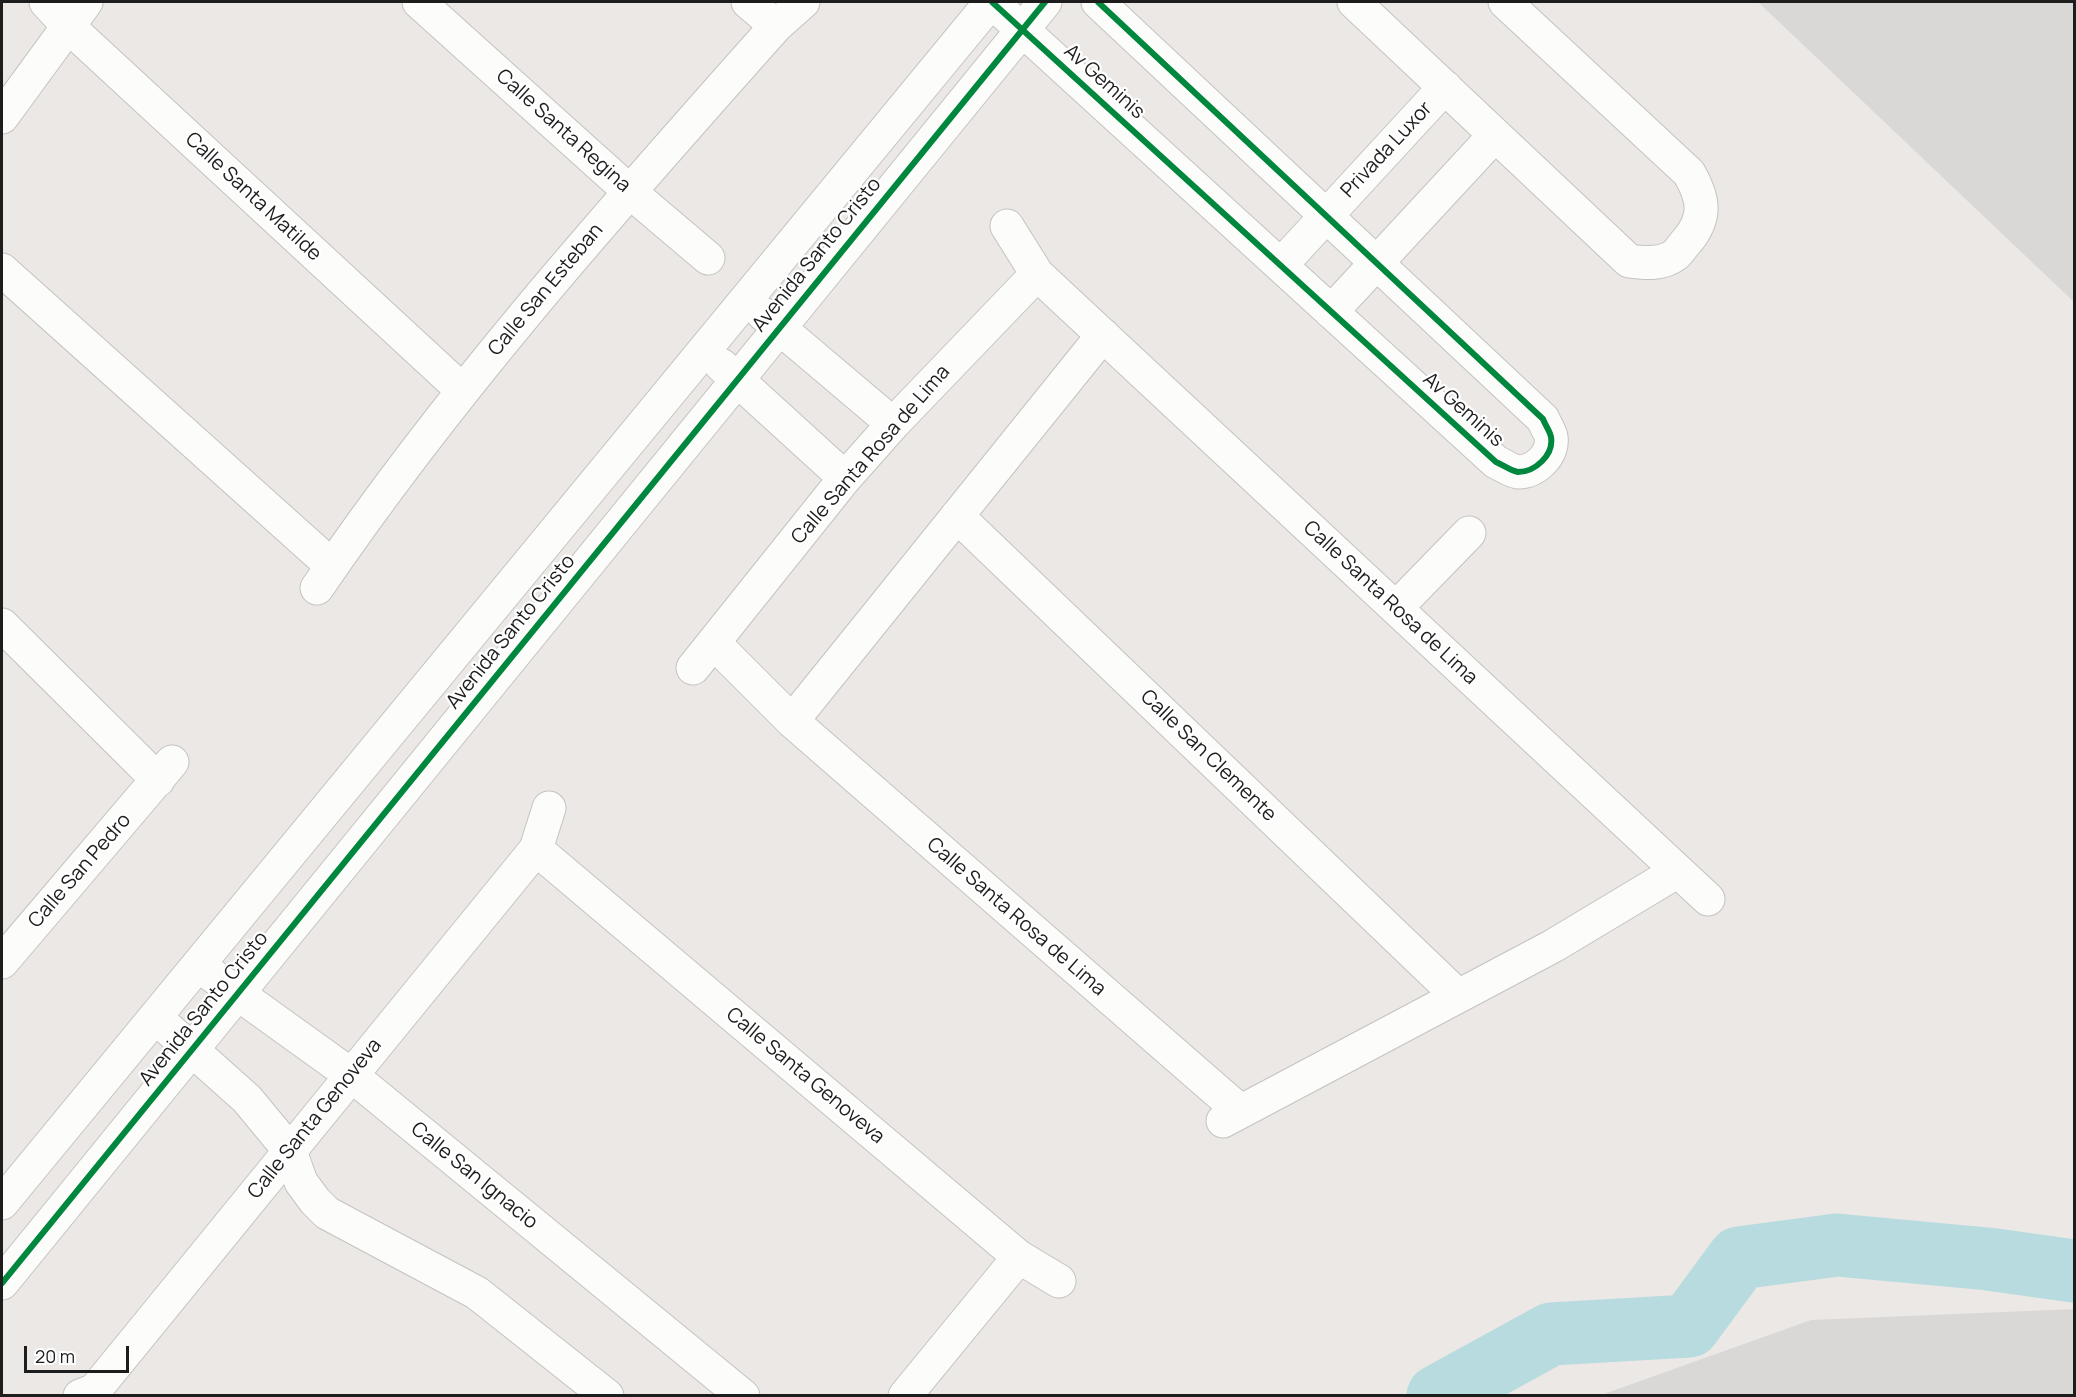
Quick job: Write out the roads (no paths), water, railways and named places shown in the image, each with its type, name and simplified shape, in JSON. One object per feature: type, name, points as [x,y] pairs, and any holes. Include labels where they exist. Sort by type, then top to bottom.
[{"type":"street","name":"Calle Santa Matilde","points":[[46,2],[78,14],[462,390]]},
{"type":"street","name":"Calle Santa Regina","points":[[419,2],[708,258]]},
{"type":"street","points":[[748,2],[776,26]]},
{"type":"street","name":"Calle San Esteban","points":[[2,270],[324,577],[462,390],[629,190],[776,26],[803,2]]},
{"type":"street","name":"Av Geminis","points":[[992,2],[1496,462],[1516,472],[1530,470],[1541,463],[1548,452],[1551,438],[1543,419],[1098,2]]},
{"type":"street","name":"Avenida Santo Cristo","points":[[2,1203],[992,2]]},
{"type":"street","name":"Avenida Santo Cristo","points":[[2,1282],[1045,2]]},
{"type":"street","points":[[1354,2],[1629,261],[1644,263],[1660,261],[1675,255],[1697,228],[1702,208],[1699,191],[1689,173],[1505,2]]},
{"type":"street","points":[[2,117],[78,14]]},
{"type":"street","name":"Privada Luxor","points":[[1281,265],[1445,87]]},
{"type":"street","points":[[1331,312],[1495,135]]},
{"type":"street","name":"Calle Santa Rosa de Lima","points":[[1007,226],[1037,274],[1708,898]]},
{"type":"street","name":"Calle Santa Rosa de Lima","points":[[693,668],[845,478],[893,424],[1037,274]]},
{"type":"street","points":[[746,300],[893,424]]},
{"type":"street","points":[[792,721],[1103,335]]},
{"type":"street","points":[[704,350],[845,478]]},
{"type":"street","name":"Calle San Clemente","points":[[957,516],[1458,996]]},
{"type":"street","points":[[1396,608],[1469,533]]},
{"type":"street","name":"Calle San Pedro","points":[[2,626],[165,771],[2,962]]},
{"type":"street","name":"Calle Santa Rosa de Lima","points":[[714,643],[792,721],[1231,1117],[1553,946],[1678,871]]},
{"type":"street","name":"Calle Santa Genoveva","points":[[93,1394],[536,849],[549,808]]},
{"type":"street","name":"Calle Santa Genoveva","points":[[536,849],[1020,1257],[1059,1281]]},
{"type":"street","name":"Calle San Ignacio","points":[[198,965],[351,1076],[743,1395]]},
{"type":"street","points":[[155,1017],[247,1099],[290,1151],[301,1182],[327,1213],[477,1293],[607,1395]]},
{"type":"street","points":[[49,1146],[89,1176]]},
{"type":"street","points":[[905,1395],[1020,1257]]},
{"type":"waterway","points":[[1438,1396],[1551,1334],[1689,1326],[1739,1258],[1837,1245],[1988,1259],[2074,1271]]}]
